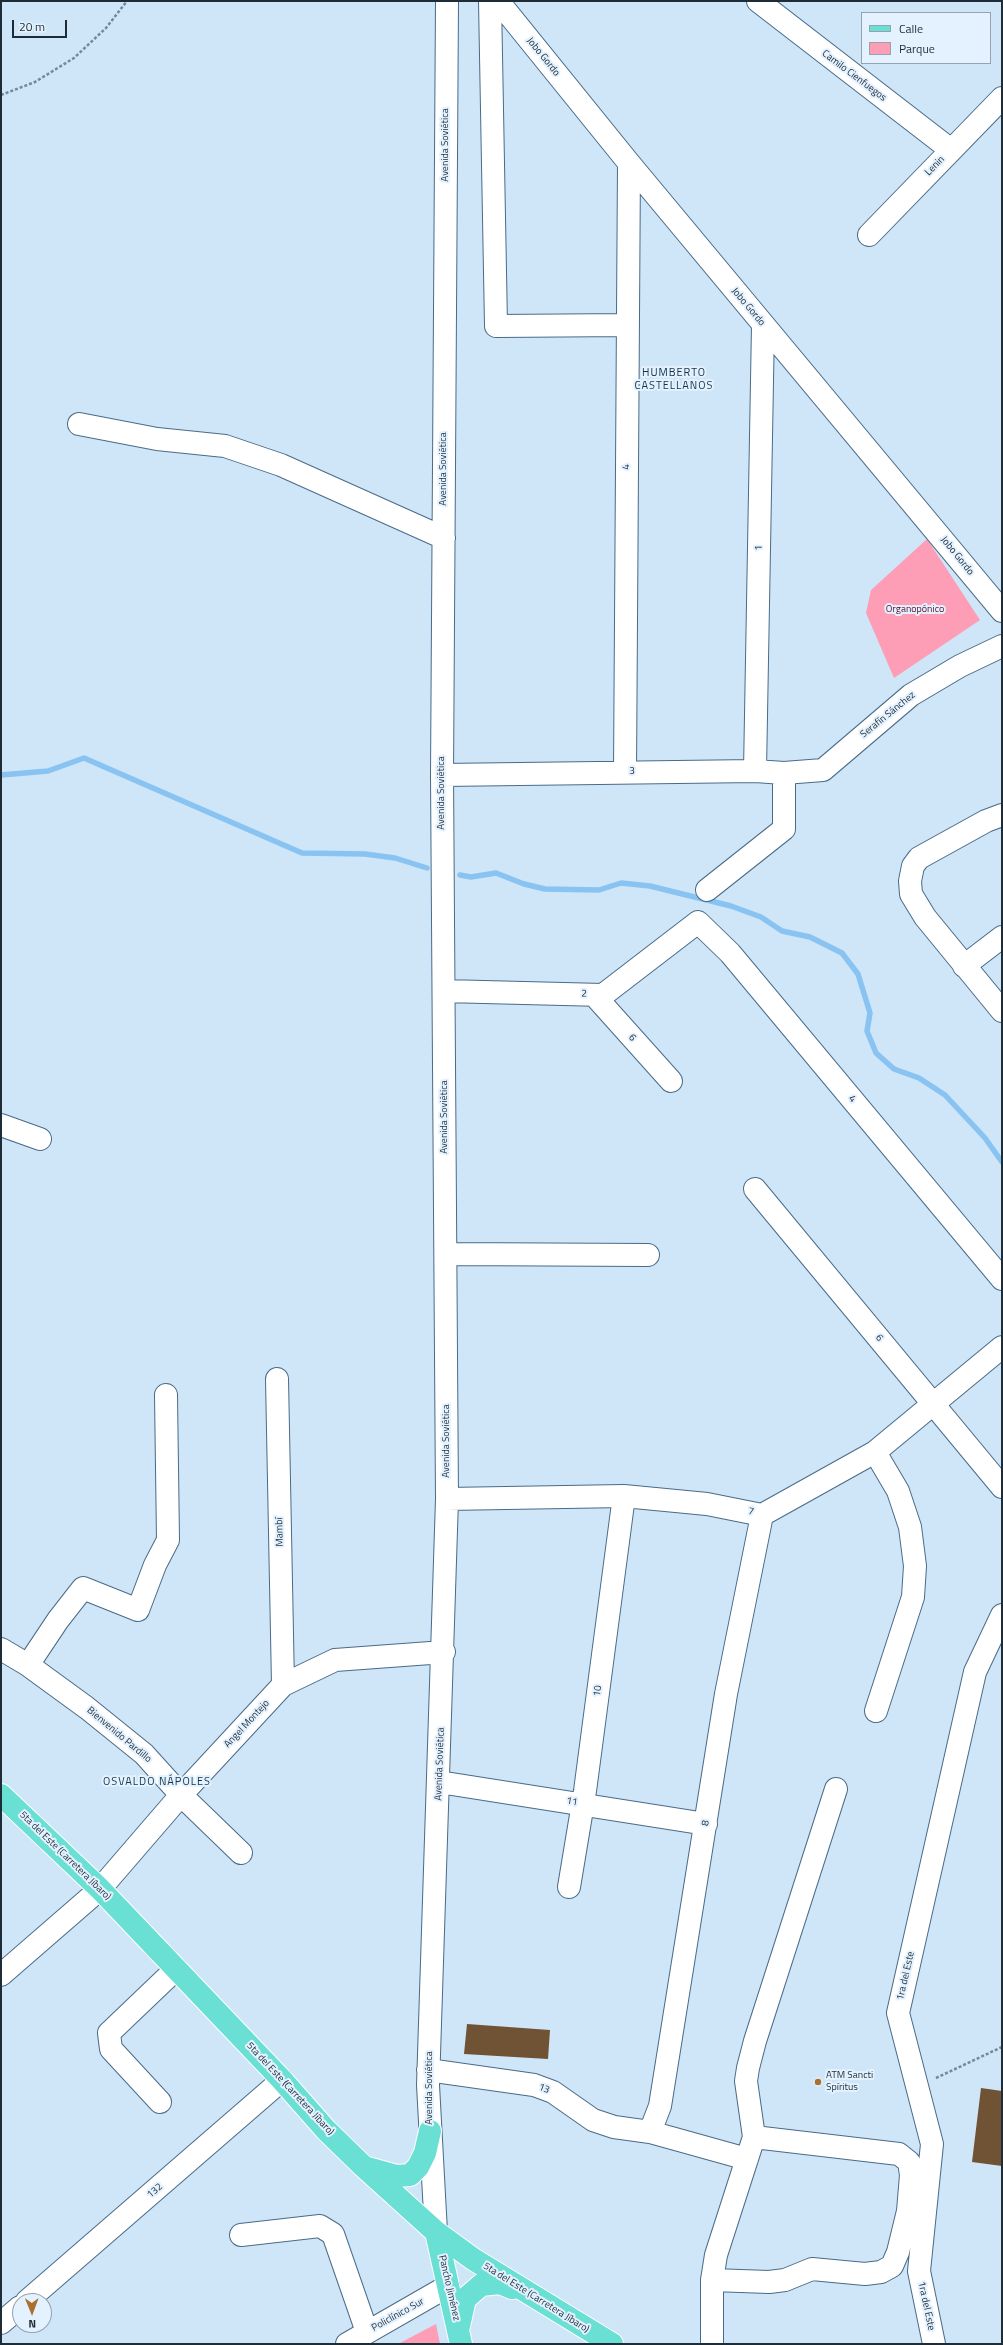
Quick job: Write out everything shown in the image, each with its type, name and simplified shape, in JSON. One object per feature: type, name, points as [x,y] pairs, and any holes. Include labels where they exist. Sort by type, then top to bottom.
[{"type":"main road","name":"5ta del Este (Carretera Jíbaro)","points":[[1,1795],[100,1889],[282,2080],[326,2130],[363,2166],[436,2232],[473,2259],[536,2299],[612,2344]]},
{"type":"main road","points":[[363,2166],[397,2176],[410,2175],[418,2168],[425,2153],[430,2131]]},
{"type":"main road","name":"Pancho Jiménez","points":[[436,2232],[459,2337]]},
{"type":"main road","points":[[459,2337],[465,2299],[481,2285],[500,2283],[536,2299]]},
{"type":"street","name":"Avenida Soviética","points":[[436,2232],[428,2070],[444,1652],[447,1499],[442,775],[447,1]]},
{"type":"street","points":[[490,1],[496,326],[628,325]]},
{"type":"street","name":"Jobo Gordo","points":[[498,1],[629,163],[1002,611]]},
{"type":"street","name":"Camilo Cienfuegos","points":[[758,1],[951,150]]},
{"type":"street","name":"Lenin","points":[[868,235],[1002,98]]},
{"type":"street","name":"4","points":[[624,772],[629,163]]},
{"type":"street","name":"1","points":[[756,771],[763,325]]},
{"type":"street","points":[[79,424],[157,439],[224,446],[281,465],[444,538]]},
{"type":"street","name":"Serafín Sánchez","points":[[823,770],[911,695],[960,666],[1002,646]]},
{"type":"street","name":"3","points":[[442,775],[756,771],[784,773],[823,770]]},
{"type":"street","points":[[707,890],[784,829],[784,773]]},
{"type":"street","points":[[1002,815],[986,821],[919,858],[913,866],[910,881],[912,894],[925,917],[1002,1011]]},
{"type":"street","name":"4","points":[[698,922],[730,953],[1002,1279]]},
{"type":"street","name":"2","points":[[444,991],[603,995],[698,922]]},
{"type":"street","points":[[964,966],[1002,937]]},
{"type":"street","name":"6","points":[[594,995],[671,1081]]},
{"type":"street","points":[[1,1125],[40,1139]]},
{"type":"street","name":"6","points":[[755,1189],[935,1404],[1002,1487]]},
{"type":"street","points":[[446,1254],[648,1256]]},
{"type":"street","name":"7","points":[[447,1499],[624,1496],[707,1504],[762,1515],[875,1452],[935,1404],[1002,1346]]},
{"type":"street","name":"Mambí","points":[[277,1379],[283,1685]]},
{"type":"street","points":[[28,1665],[58,1620],[83,1588],[138,1610],[154,1565],[168,1540],[166,1395]]},
{"type":"street","points":[[875,1452],[898,1491],[910,1527],[915,1566],[913,1597],[876,1710]]},
{"type":"street","name":"10","points":[[568,1887],[583,1804],[624,1496]]},
{"type":"street","name":"8","points":[[650,2132],[660,2106],[726,1694],[762,1515]]},
{"type":"street","name":"1ra del Este","points":[[934,2344],[919,2271],[932,2144],[898,2013],[975,1672],[1002,1615]]},
{"type":"street","name":"Bienvenido Pardillo","points":[[1,1649],[28,1665],[87,1708],[144,1754],[181,1795],[241,1853]]},
{"type":"street","name":"Angel Montejo","points":[[1,1975],[100,1889],[181,1795],[283,1685],[335,1660],[444,1652]]},
{"type":"street","name":"11","points":[[439,1782],[706,1824]]},
{"type":"street","points":[[712,2344],[712,2280],[716,2255],[754,2137],[746,2081],[755,2040],[836,1789]]},
{"type":"street","points":[[160,2102],[111,2049],[109,2032],[176,1969]]},
{"type":"street","name":"13","points":[[428,2070],[534,2085],[553,2092],[593,2120],[614,2127],[650,2132],[747,2159]]},
{"type":"street","name":"132","points":[[36,2293],[282,2080]]},
{"type":"street","points":[[712,2280],[769,2282],[785,2280],[812,2269],[865,2274],[882,2272],[892,2266],[898,2252],[908,2211],[911,2175],[909,2162],[899,2154],[754,2137]]},
{"type":"street","points":[[241,2235],[320,2226],[333,2234],[375,2338]]},
{"type":"street","name":"Policlínico Sur","points":[[347,2344],[375,2338],[391,2319],[448,2286]]},
{"type":"street","points":[[2,2322],[12,2314]]},
{"type":"path","points":[[1,95],[35,82],[74,58],[106,28],[127,1]]},
{"type":"path","points":[[920,2097],[938,2076],[1002,2047]]},
{"type":"green space","name":"Organopónico","points":[[927,539],[980,620],[894,678],[866,613],[871,590]]},
{"type":"green space","points":[[436,2324],[440,2344],[398,2344]]},
{"type":"building","points":[[467,2024],[550,2030],[548,2059],[464,2054]]},
{"type":"building","points":[[981,2088],[1002,2091],[1002,2166],[972,2162]]},
{"type":"waterway","points":[[1,775],[48,771],[84,758],[302,853],[365,854],[395,858],[427,868]]},
{"type":"waterway","points":[[460,875],[471,877],[496,873],[524,884],[545,889],[599,890],[621,883],[650,886],[731,906],[761,917],[782,931],[810,937],[842,953],[858,974],[870,1013],[867,1031],[876,1053],[894,1069],[919,1078],[945,1095],[985,1138],[1002,1162]]},
{"type":"place","name":"ATM Sancti Spíritus","points":[[818,2082]]},
{"type":"district","name":"HUMBERTO CASTELLANOS","points":[[674,379]]},
{"type":"district","name":"OSVALDO NÁPOLES","points":[[157,1782]]}]
